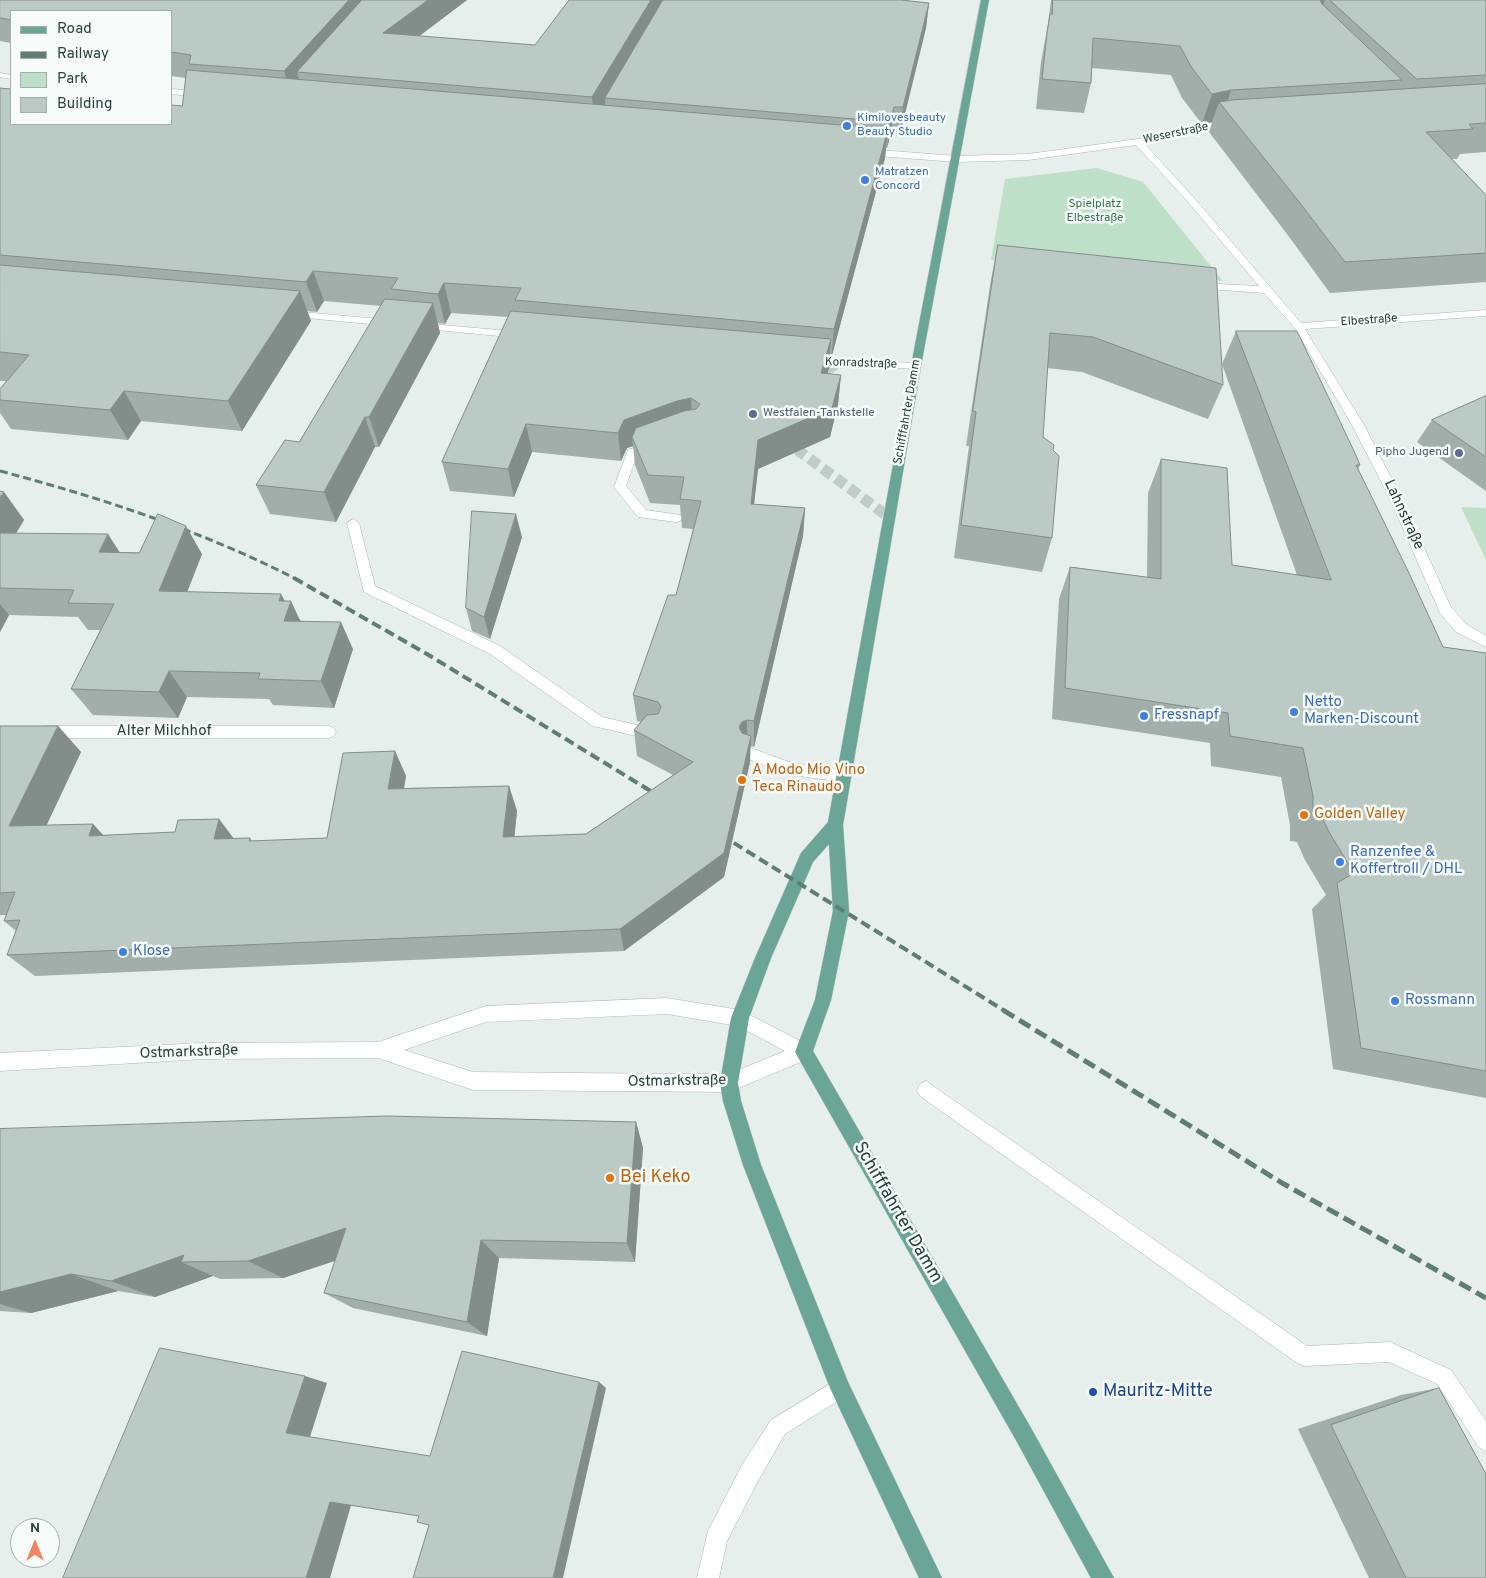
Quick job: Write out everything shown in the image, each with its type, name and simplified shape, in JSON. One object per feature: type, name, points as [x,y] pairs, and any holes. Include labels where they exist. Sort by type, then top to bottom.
[{"type":"main road","name":"Schifffahrter Damm","points":[[985,0],[916,366],[834,825],[842,911],[823,1000],[804,1052],[1024,1434],[1103,1578]]},
{"type":"main road","name":"Schifffahrter Damm","points":[[834,825],[807,858],[740,1018],[729,1083],[732,1101],[752,1165],[840,1388],[931,1578]]},
{"type":"street","points":[[172,91],[209,95]]},
{"type":"street","name":"Weserstraße","points":[[856,151],[956,159],[1028,157],[1138,142],[1202,127],[1239,124]]},
{"type":"street","points":[[1138,142],[1298,326]]},
{"type":"street","points":[[1190,285],[1268,290]]},
{"type":"street","points":[[279,313],[532,336]]},
{"type":"street","points":[[1482,313],[1486,325]]},
{"type":"street","name":"Elbestraße","points":[[1298,326],[1482,313]]},
{"type":"street","name":"Lahnstraße","points":[[1298,326],[1353,416],[1396,499],[1445,610],[1462,628],[1486,642]]},
{"type":"street","name":"Konradstraße","points":[[797,360],[836,364],[916,366]]},
{"type":"street","points":[[666,441],[632,453],[620,487],[642,514],[676,518]]},
{"type":"street","points":[[352,523],[369,589],[495,650],[598,722],[656,734]]},
{"type":"street","name":"Alter Milchhof","points":[[30,732],[329,732]]},
{"type":"street","points":[[748,753],[791,768],[844,776]]},
{"type":"street","name":"Ostmarkstraße","points":[[0,1062],[203,1051],[378,1050],[486,1014],[667,1006],[740,1018],[804,1052]]},
{"type":"street","name":"Ostmarkstraße","points":[[378,1050],[473,1081],[729,1083],[804,1052]]},
{"type":"street","points":[[926,1090],[1304,1356],[1390,1352],[1444,1377],[1486,1440]]},
{"type":"street","points":[[708,1578],[716,1539],[750,1473],[778,1427],[840,1388]]},
{"type":"green space","name":"Spielplatz Elbestraße","points":[[1097,168],[1143,182],[1223,281],[991,260],[1005,179]]},
{"type":"green space","points":[[1461,507],[1486,508],[1486,560]]},
{"type":"building","points":[[0,0],[349,0],[284,71],[189,64],[191,55],[172,52],[172,10],[10,10],[10,20],[0,18]]},
{"type":"building","points":[[362,0],[428,0],[383,33],[535,45],[569,0],[651,0],[592,97],[297,72]]},
{"type":"building","points":[[663,0],[901,0],[929,3],[903,107],[894,107],[890,122],[605,98]]},
{"type":"building","points":[[1053,0],[1320,0],[1402,80],[1231,90],[1212,94],[1192,68],[1180,46],[1093,38],[1091,83],[1042,79]]},
{"type":"building","points":[[1330,0],[1486,0],[1486,75],[1417,79]]},
{"type":"building","points":[[187,70],[888,129],[834,329],[515,300],[521,288],[444,283],[438,294],[391,289],[398,278],[313,271],[306,282],[0,255],[0,88],[10,89],[10,125],[172,125],[172,105],[182,106]]},
{"type":"building","points":[[1486,84],[1486,123],[1469,124],[1473,129],[1426,132],[1486,195],[1486,253],[1345,262],[1219,102],[1232,100]]},
{"type":"building","points":[[998,245],[1216,268],[1223,385],[1093,337],[1050,333],[1043,437],[1054,445],[1053,450],[1059,456],[1052,538],[961,525],[976,412],[973,411]]},
{"type":"building","points":[[0,265],[300,291],[228,401],[124,391],[110,410],[0,400],[0,389],[29,355],[0,352]]},
{"type":"building","points":[[385,299],[433,303],[369,417],[365,417],[324,492],[256,485],[285,440],[299,442]]},
{"type":"building","points":[[511,311],[831,339],[821,373],[841,375],[832,408],[758,440],[751,504],[805,508],[754,721],[747,720],[742,722],[739,727],[742,733],[751,736],[724,853],[620,929],[7,955],[20,920],[4,921],[15,892],[0,893],[0,726],[58,726],[9,826],[93,824],[89,836],[175,832],[178,820],[219,819],[214,839],[250,838],[249,841],[327,838],[343,753],[395,751],[388,789],[509,786],[503,837],[586,834],[693,762],[634,730],[647,715],[658,714],[661,707],[658,702],[633,695],[668,595],[676,595],[701,501],[680,499],[684,477],[648,475],[632,437],[636,428],[684,411],[696,409],[700,404],[691,398],[677,401],[624,420],[618,433],[526,424],[508,469],[442,462]]},
{"type":"building","points":[[1236,331],[1297,331],[1360,465],[1356,465],[1443,647],[1486,653],[1486,1071],[1361,1048],[1337,883],[1354,873],[1329,832],[1320,813],[1313,812],[1313,796],[1303,748],[1230,736],[1228,713],[1065,688],[1070,567],[1161,579],[1161,459],[1227,468],[1232,565],[1331,580]]},
{"type":"building","points":[[1486,396],[1486,457],[1432,420]]},
{"type":"building","points":[[472,511],[516,514],[484,617],[466,608]]},
{"type":"building","points":[[158,514],[186,526],[159,591],[281,594],[279,601],[291,601],[284,621],[341,622],[321,681],[258,679],[260,673],[169,671],[159,692],[71,689],[114,604],[68,603],[74,590],[0,588],[0,533],[108,534],[99,552],[139,553]]},
{"type":"building","points":[[387,1116],[636,1122],[627,1243],[481,1240],[467,1322],[324,1293],[346,1228],[248,1261],[181,1262],[184,1255],[111,1281],[71,1274],[0,1292],[0,1129]]},
{"type":"building","points":[[160,1348],[305,1376],[286,1433],[430,1456],[462,1351],[599,1382],[553,1578],[413,1578],[429,1525],[417,1522],[419,1516],[330,1502],[306,1578],[63,1578]]},
{"type":"building","points":[[1439,1388],[1486,1474],[1486,1578],[1406,1578],[1331,1425]]},
{"type":"tunnel","points":[[812,379],[836,364]]},
{"type":"tunnel","points":[[800,431],[799,451],[890,518]]},
{"type":"railway","points":[[0,471],[114,504],[151,517],[224,546],[295,578]]},
{"type":"railway","points":[[295,578],[427,654],[662,798]]},
{"type":"railway","points":[[721,835],[1005,1011]]},
{"type":"railway","points":[[1003,1010],[1282,1183],[1486,1298]]},
{"type":"place","name":"Kimilovesbeauty Beauty Studio","points":[[847,126]]},
{"type":"place","name":"Matratzen Concord","points":[[865,180]]},
{"type":"place","name":"Westfalen-Tankstelle","points":[[753,414]]},
{"type":"place","name":"Pipho Jugend","points":[[1459,453]]},
{"type":"place","name":"Netto Marken-Discount","points":[[1294,712]]},
{"type":"place","name":"Fressnapf","points":[[1144,716]]},
{"type":"place","name":"A Modo Mio Vino Teca Rinaudo","points":[[742,780]]},
{"type":"place","name":"Golden Valley","points":[[1304,815]]},
{"type":"place","name":"Ranzenfee & Koffertroll / DHL","points":[[1340,862]]},
{"type":"place","name":"Klose","points":[[123,952]]},
{"type":"place","name":"Rossmann","points":[[1395,1001]]},
{"type":"place","name":"Bei Keko","points":[[610,1178]]},
{"type":"place","name":"Mauritz-Mitte","points":[[1093,1392]]}]
